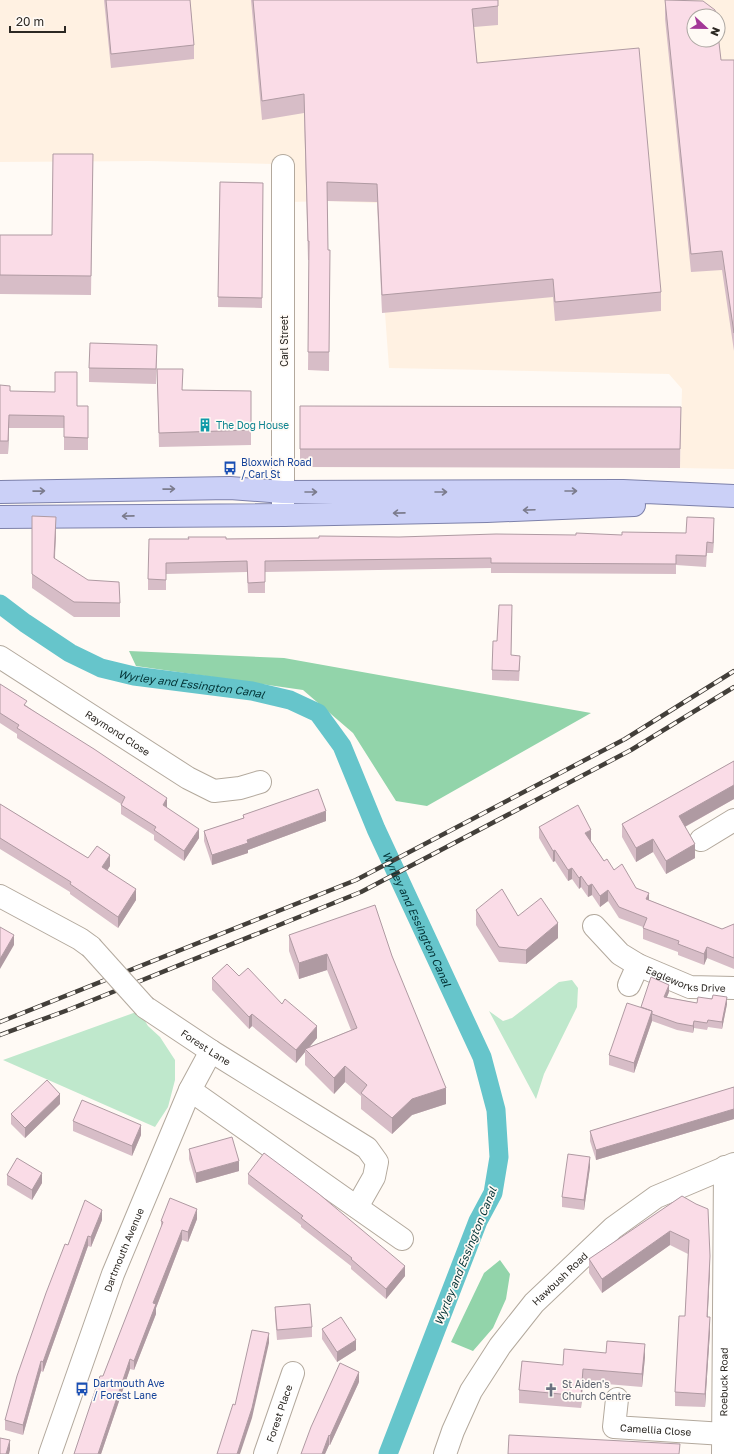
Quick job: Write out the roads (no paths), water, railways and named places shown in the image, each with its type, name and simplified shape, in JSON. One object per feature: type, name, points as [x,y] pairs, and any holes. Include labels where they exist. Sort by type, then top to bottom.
[{"type":"main road","points":[[0,492],[230,488],[284,492],[623,491],[734,496]]},
{"type":"main road","points":[[0,517],[283,515],[625,506],[693,495]]},
{"type":"street","name":"Carl Street","points":[[283,166],[283,515]]},
{"type":"street","name":"Raymond Close","points":[[0,657],[188,778],[214,791],[245,781]]},
{"type":"street","points":[[701,840],[734,820]]},
{"type":"street","name":"Forest Lane","points":[[0,896],[80,938],[91,947],[145,1008],[367,1148],[377,1162],[374,1177],[357,1207]]},
{"type":"street","name":"Eagleworks Drive","points":[[594,926],[620,954],[638,965],[690,987],[734,988]]},
{"type":"street","name":"Eagleworks Drive","points":[[628,985],[638,965]]},
{"type":"street","name":"Dartmouth Avenue","points":[[50,1454],[113,1274],[190,1090],[211,1051]]},
{"type":"street","points":[[190,1090],[402,1239]]},
{"type":"street","name":"Roebuck Road","points":[[726,1448],[730,1166]]},
{"type":"street","name":"Hawbush Road","points":[[445,1454],[453,1431],[471,1391],[500,1346],[534,1303],[613,1228],[656,1197],[730,1166]]},
{"type":"street","name":"Forest Place","points":[[265,1454],[293,1373]]},
{"type":"street","name":"Camellia Close","points":[[617,1399],[614,1427],[726,1448]]},
{"type":"waterway","name":"Wyrley and Essington Canal","points":[[0,604],[25,623],[70,653],[101,668],[134,676],[252,691],[290,700],[318,713],[342,746],[376,829],[482,1057],[496,1110],[499,1157],[493,1193],[478,1221],[388,1454]]},
{"type":"railway","points":[[0,1022],[356,880],[625,739],[734,671]]},
{"type":"railway","points":[[0,1035],[68,1010],[361,892],[631,750],[734,687]]},
{"type":"place","name":"The Dog House","points":[[205,425]]},
{"type":"place","name":"Bloxwich Road / Carl St","points":[[230,468]]},
{"type":"place","name":"Dartmouth Ave / Forest Lane","points":[[82,1389]]},
{"type":"place","name":"St Aiden's Church Centre","points":[[551,1390]]}]
